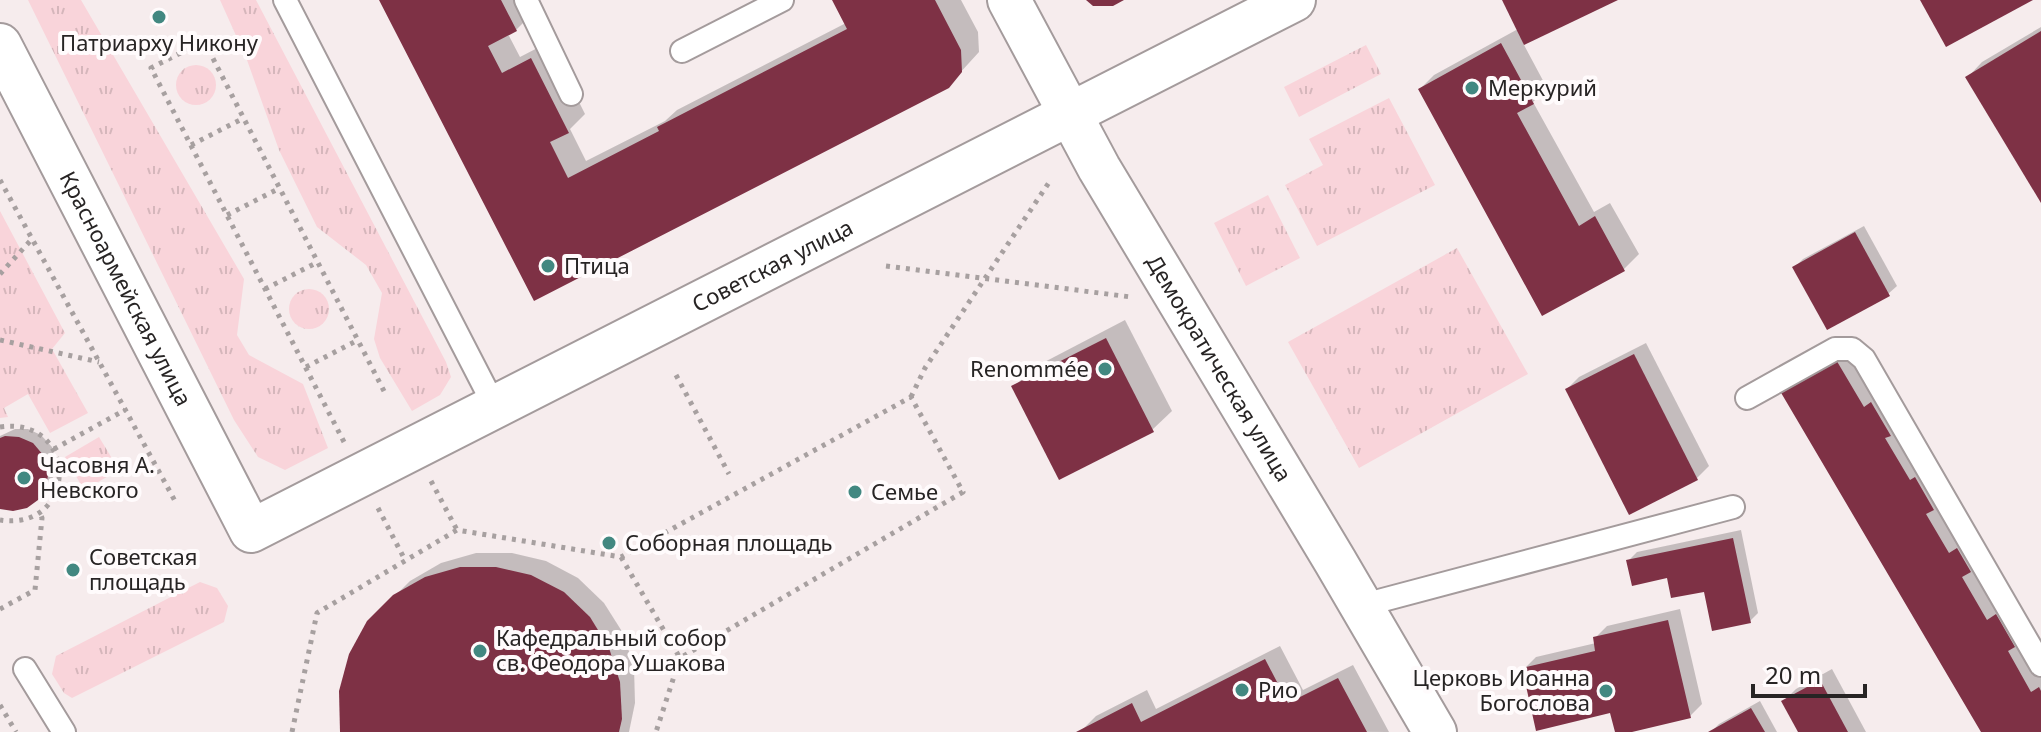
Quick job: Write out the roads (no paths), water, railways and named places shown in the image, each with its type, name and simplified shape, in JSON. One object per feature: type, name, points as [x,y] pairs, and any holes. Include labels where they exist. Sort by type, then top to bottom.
[{"type":"street","name":"Демократическая улица","points":[[1009,0],[1069,114],[1435,732]]},
{"type":"street","name":"Советская улица","points":[[251,531],[1294,0]]},
{"type":"street","name":"Красноармейская улица","points":[[0,45],[251,531]]},
{"type":"lane","points":[[285,0],[495,407]]},
{"type":"lane","points":[[526,0],[571,94]]},
{"type":"lane","points":[[682,51],[782,0]]},
{"type":"lane","points":[[1747,398],[1835,349],[1852,349],[1864,359],[2041,665]]},
{"type":"lane","points":[[1360,606],[1733,507]]},
{"type":"lane","points":[[25,669],[64,732]]},
{"type":"place","name":"Патриарху Никону","points":[[159,17]]},
{"type":"place","name":"Меркурий","points":[[1472,88]]},
{"type":"place","name":"Птица","points":[[548,266]]},
{"type":"place","name":"Renommée","points":[[1105,369]]},
{"type":"place","name":"Часовня А. Невского","points":[[24,478]]},
{"type":"place","name":"Семье","points":[[855,492]]},
{"type":"place","name":"Соборная площадь","points":[[609,543]]},
{"type":"place","name":"Советская площадь","points":[[73,570]]},
{"type":"place","name":"Кафедральный собор св. Феодора Ушакова","points":[[480,651]]},
{"type":"place","name":"Рио","points":[[1242,690]]},
{"type":"place","name":"Церковь Иоанна Богослова","points":[[1606,691]]}]
